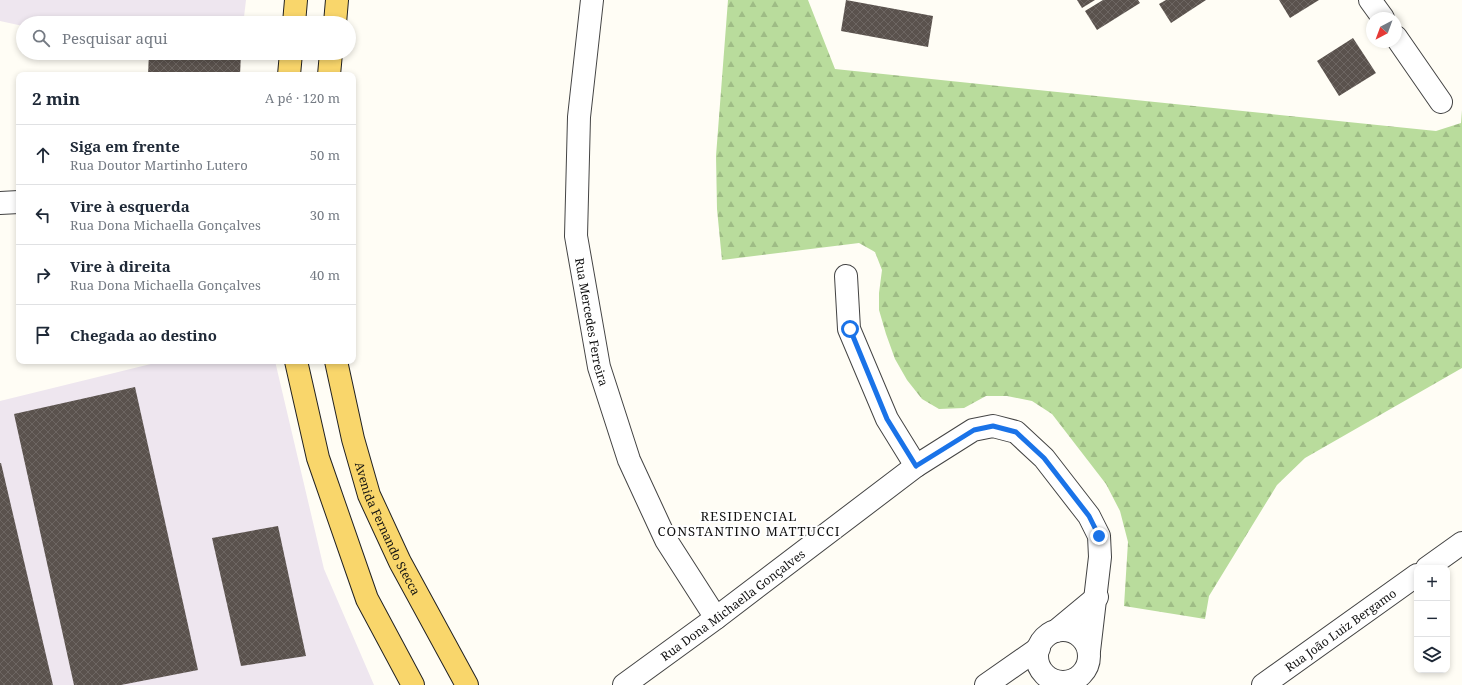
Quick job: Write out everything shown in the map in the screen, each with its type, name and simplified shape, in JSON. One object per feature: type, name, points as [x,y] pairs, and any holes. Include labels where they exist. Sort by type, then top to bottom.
[{"type":"main road","points":[[295,16],[296,0]]},
{"type":"main road","points":[[336,16],[337,0]]},
{"type":"main road","points":[[289,72],[290,60]]},
{"type":"main road","points":[[329,72],[330,60]]},
{"type":"main road","points":[[297,364],[318,458],[367,599],[413,685]]},
{"type":"main road","name":"Avenida Fernando Stecca","points":[[337,364],[353,439],[369,494],[400,562],[468,685]]},
{"type":"street","name":"Rua Mercedes Ferreira","points":[[592,0],[579,117],[576,236],[599,368],[635,475],[666,540],[716,618]]},
{"type":"street","points":[[1370,0],[1379,12]]},
{"type":"street","points":[[1402,46],[1441,102]]},
{"type":"street","points":[[0,203],[16,202]]},
{"type":"street","points":[[846,276],[850,329],[887,419],[916,466]]},
{"type":"street","name":"Rua Dona Michaella Gonçalves","points":[[624,685],[716,618],[916,466],[974,430],[993,426],[1016,432],[1044,458],[1089,516],[1099,536],[1100,557],[1097,597],[1086,685]]},
{"type":"street","points":[[1431,565],[1462,543]]},
{"type":"street","name":"Rua João Luiz Bergamo","points":[[1263,685],[1414,577]]},
{"type":"street","points":[[992,680],[1039,648],[1046,638],[1097,597]]},
{"type":"street","points":[[992,680],[1021,672],[1068,682],[1082,675],[1089,656],[1086,643],[1072,632],[1056,631]]},
{"type":"street","points":[[1039,648],[1038,656],[1052,679]]},
{"type":"shaded area","points":[[0,0],[246,0],[244,16],[16,16],[16,24],[0,21]]},
{"type":"shaded area","points":[[151,364],[276,364],[324,569],[374,685],[0,685],[0,401]]},
{"type":"green space","points":[[728,0],[808,0],[835,69],[1436,131],[1461,123],[1462,110],[1462,368],[1305,458],[1277,485],[1209,596],[1205,619],[1124,606],[1128,542],[1120,511],[1106,484],[1052,414],[1032,401],[1007,396],[986,396],[964,408],[939,409],[922,399],[907,380],[895,359],[886,334],[879,310],[879,293],[882,270],[875,252],[859,243],[722,260],[717,209],[716,156]]},
{"type":"building","points":[[846,0],[933,16],[928,47],[841,31]]},
{"type":"building","points":[[1077,0],[1095,0],[1082,8]]},
{"type":"building","points":[[1103,0],[1138,0],[1140,3],[1097,30],[1085,11]]},
{"type":"building","points":[[1166,0],[1206,0],[1171,23],[1159,4]]},
{"type":"building","points":[[1279,0],[1319,0],[1290,18]]},
{"type":"building","points":[[1353,38],[1376,73],[1339,96],[1317,61]]},
{"type":"building","points":[[149,60],[241,60],[240,72],[148,72]]},
{"type":"building","points":[[135,387],[198,670],[121,685],[74,685],[14,414]]},
{"type":"building","points":[[1,463],[53,685],[0,685]]},
{"type":"building","points":[[278,526],[306,656],[241,666],[212,538]]},
{"type":"district","name":"RESIDENCIAL CONSTANTINO MATTUCCI","points":[[749,524]]},
{"type":"route","points":[[850,329],[887,419],[916,466],[974,430],[993,426],[1016,432],[1044,458],[1089,516],[1099,536]]}]
